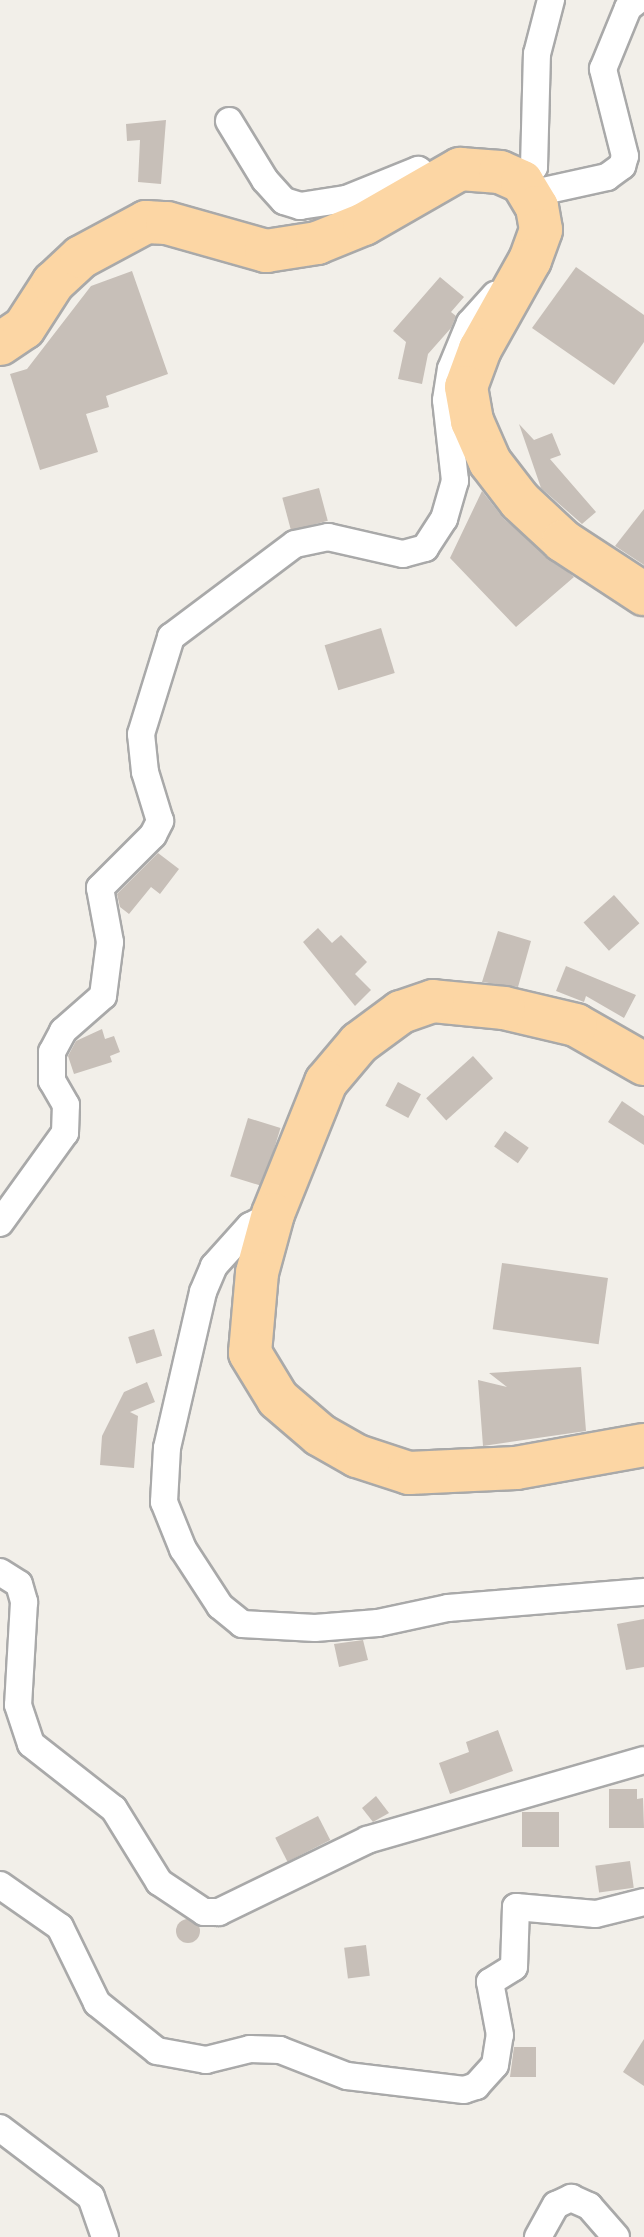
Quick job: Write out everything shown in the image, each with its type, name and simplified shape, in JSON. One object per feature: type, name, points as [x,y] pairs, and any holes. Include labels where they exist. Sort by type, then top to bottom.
[{"type":"main road","points":[[0,344],[24,328],[53,283],[81,257],[124,230],[146,222],[167,223],[266,251],[317,243],[364,224],[434,181],[460,169],[480,169],[526,188],[541,230],[521,276],[480,349],[466,387],[472,421],[490,462],[520,501],[563,541],[644,594]]},
{"type":"main road","points":[[644,1064],[576,1025],[504,1008],[433,1001],[401,1012],[359,1043],[326,1082],[273,1214],[257,1273],[250,1353],[278,1399],[320,1435],[357,1456],[409,1473],[516,1468],[644,1445]]},
{"type":"street","points":[[551,0],[537,54],[534,167],[526,188],[607,177],[622,166],[625,156],[603,69],[628,8],[638,0]]},
{"type":"street","points":[[229,121],[274,192],[300,206],[346,199],[418,170],[434,181]]},
{"type":"street","points":[[0,1223],[65,1133],[66,1105],[52,1081],[52,1052],[63,1031],[94,1009],[103,996],[110,942],[100,888],[158,829],[141,734],[171,637],[295,544],[328,537],[403,554],[425,548],[452,501],[455,481],[446,400],[459,345],[483,308],[521,276]]},
{"type":"street","points":[[273,1214],[250,1226],[214,1266],[203,1292],[165,1462],[164,1502],[183,1549],[220,1606],[242,1624],[315,1628],[448,1608],[644,1592]]},
{"type":"street","points":[[0,1572],[19,1584],[24,1602],[18,1705],[31,1744],[114,1809],[159,1882],[204,1912],[219,1912],[367,1840],[644,1760]]},
{"type":"street","points":[[0,1885],[60,1927],[97,2003],[157,2051],[206,2060],[250,2049],[280,2050],[347,2076],[464,2090],[476,2086],[495,2065],[500,2035],[490,1982],[514,1967],[516,1907],[532,1904],[596,1914],[644,1902]]},
{"type":"street","points":[[0,2128],[91,2197],[105,2237]]},
{"type":"street","points":[[538,2237],[556,2205],[571,2198],[589,2206],[616,2237]]},
{"type":"building","points":[[166,120],[161,184],[138,182],[140,140],[127,141],[126,124]]},
{"type":"building","points":[[576,267],[644,315],[644,342],[614,385],[532,328]]},
{"type":"building","points":[[132,271],[168,374],[106,396],[109,407],[86,414],[98,452],[40,470],[10,374],[27,369],[91,286]]},
{"type":"building","points":[[440,277],[464,297],[451,312],[456,316],[451,328],[428,354],[422,384],[398,379],[406,342],[393,331]]},
{"type":"building","points":[[519,424],[534,440],[552,433],[561,455],[550,459],[596,512],[582,524],[541,488]]},
{"type":"building","points":[[319,488],[328,521],[291,531],[282,498]]},
{"type":"building","points":[[482,491],[504,519],[574,577],[516,627],[450,558]]},
{"type":"building","points":[[644,509],[644,565],[615,546]]},
{"type":"building","points":[[381,628],[395,673],[338,690],[325,645]]},
{"type":"building","points":[[158,853],[179,869],[160,894],[151,887],[129,914],[120,907],[117,894]]},
{"type":"building","points":[[614,895],[639,923],[609,951],[584,922]]},
{"type":"building","points":[[318,928],[332,943],[341,935],[367,962],[355,974],[371,990],[355,1006],[303,942]]},
{"type":"building","points":[[498,931],[531,941],[518,987],[482,982]]},
{"type":"building","points":[[566,966],[636,995],[624,1018],[586,996],[584,1002],[556,991]]},
{"type":"building","points":[[102,1029],[105,1039],[114,1036],[120,1052],[110,1056],[112,1062],[74,1074],[68,1056],[76,1041]]},
{"type":"building","points":[[473,1056],[493,1078],[446,1120],[426,1098]]},
{"type":"building","points":[[398,1082],[421,1094],[408,1118],[385,1106]]},
{"type":"building","points":[[622,1101],[644,1116],[644,1145],[608,1122]]},
{"type":"building","points":[[248,1118],[281,1128],[263,1186],[230,1176]]},
{"type":"building","points":[[505,1131],[529,1148],[518,1163],[494,1147]]},
{"type":"building","points":[[502,1263],[608,1278],[599,1344],[493,1329]]},
{"type":"building","points":[[154,1329],[162,1356],[136,1364],[128,1337]]},
{"type":"building","points":[[581,1367],[586,1431],[483,1446],[478,1380],[507,1387],[489,1373]]},
{"type":"building","points":[[147,1382],[155,1402],[130,1412],[138,1416],[134,1468],[100,1465],[102,1436],[124,1392]]},
{"type":"building","points":[[644,1619],[644,1667],[626,1670],[617,1624]]},
{"type":"building","points":[[363,1640],[368,1660],[339,1667],[334,1644]]},
{"type":"building","points":[[498,1730],[513,1771],[450,1794],[439,1763],[469,1752],[466,1742]]},
{"type":"building","points":[[609,1789],[637,1789],[637,1799],[643,1798],[644,1828],[609,1828]]},
{"type":"building","points":[[376,1796],[389,1813],[373,1822],[362,1808]]},
{"type":"building","points":[[522,1812],[559,1812],[559,1847],[522,1847]]},
{"type":"building","points":[[318,1816],[330,1840],[287,1862],[275,1838]]},
{"type":"building","points":[[630,1861],[634,1888],[599,1893],[595,1866]]},
{"type":"building","points":[[188,1919],[199,1926],[200,1931],[193,1942],[188,1943],[177,1936],[176,1931],[183,1920]]},
{"type":"building","points":[[366,1945],[370,1976],[348,1978],[344,1948]]},
{"type":"building","points":[[644,2039],[644,2086],[623,2072]]},
{"type":"building","points":[[514,2047],[536,2047],[536,2077],[510,2077]]}]
